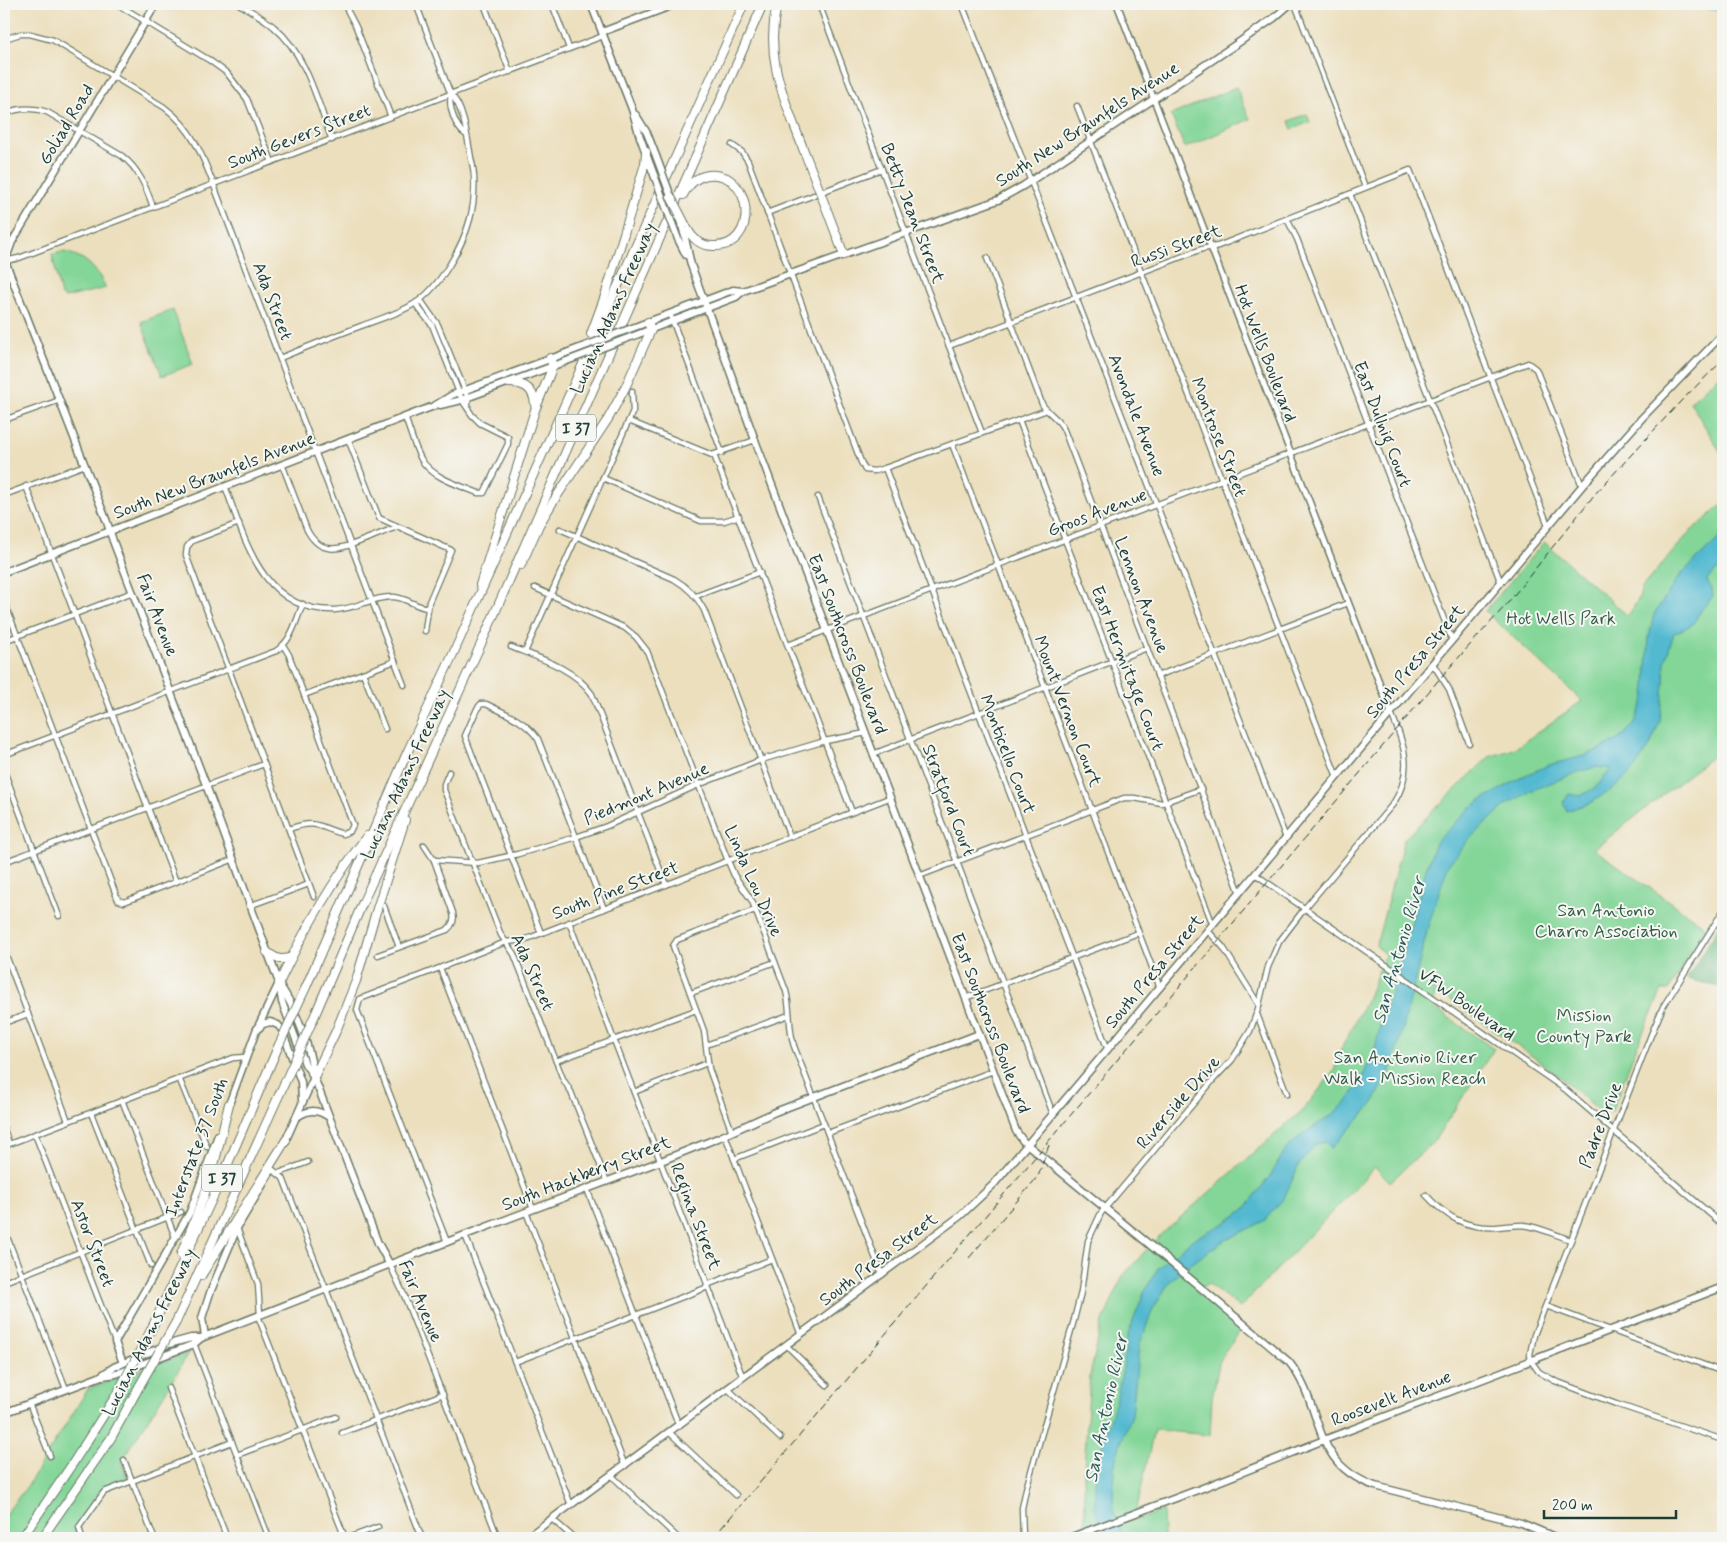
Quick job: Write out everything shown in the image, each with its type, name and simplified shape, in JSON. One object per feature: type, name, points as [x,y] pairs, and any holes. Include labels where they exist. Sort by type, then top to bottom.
[{"type":"highway","name":"Lucian Adams Freeway","points":[[22,1538],[117,1394],[162,1307],[221,1180],[375,827],[744,4]]},
{"type":"highway","name":"Lucian Adams Freeway","points":[[42,1538],[111,1438],[176,1322],[315,1015],[363,902],[415,790],[763,4]]},
{"type":"highway","points":[[777,4],[773,21],[772,42],[778,80],[844,255]]},
{"type":"highway","points":[[571,391],[606,293],[645,164],[646,152]]},
{"type":"highway","points":[[660,239],[685,191],[692,182],[706,175],[714,174],[725,177],[737,186],[744,198],[746,217],[743,229],[733,240],[719,246],[708,246],[694,239],[684,227],[671,197]]},
{"type":"highway","points":[[492,617],[511,586],[544,517],[608,419],[625,388],[646,325]]},
{"type":"highway","points":[[477,599],[482,574],[501,523],[535,410],[552,362]]},
{"type":"highway","points":[[509,383],[525,385],[532,392],[535,410]]},
{"type":"highway","points":[[314,1077],[336,1031],[356,981],[375,914],[415,790]]},
{"type":"highway","points":[[279,983],[305,929],[341,871],[375,827]]},
{"type":"highway","points":[[267,952],[280,959],[292,957]]},
{"type":"highway","points":[[162,1307],[204,1196],[214,1165],[229,1104]]},
{"type":"highway","points":[[182,1308],[286,1140]]},
{"type":"main road","name":"Goliad Road","points":[[4,260],[12,242],[156,4]]},
{"type":"main road","name":"East Southcross Boulevard","points":[[591,4],[632,109],[678,239],[691,264],[705,300],[826,630],[1016,1132],[1289,1362],[1303,1386],[1324,1440],[1339,1465],[1366,1483],[1522,1523],[1558,1538]]},
{"type":"main road","name":"South Gevers Street","points":[[602,34],[676,4]]},
{"type":"main road","name":"South New Braunfels Avenue","points":[[4,572],[405,418],[434,406],[452,395],[552,362],[564,362],[636,335],[646,325],[672,322],[736,297],[743,291],[998,200],[1090,142],[1250,35],[1290,4]]},
{"type":"main road","name":"East Southcross Boulevard","points":[[632,109],[647,133],[671,197]]},
{"type":"main road","name":"East Southcross Boulevard","points":[[684,227],[691,264]]},
{"type":"main road","name":"Fair Avenue","points":[[4,260],[85,465],[234,859],[249,906],[279,983],[282,1002],[305,1064],[314,1077],[378,1243],[390,1265]]},
{"type":"main road","name":"South New Braunfels Avenue","points":[[434,406],[465,399],[509,383],[569,352],[646,325],[705,300],[733,290],[743,291]]},
{"type":"main road","name":"South Presa Street","points":[[526,1538],[967,1211],[994,1184],[1548,525],[1642,418],[1723,334]]},
{"type":"main road","name":"Interstate 37 South","points":[[115,1342],[190,1212],[245,1057],[279,983]]},
{"type":"main road","points":[[256,1031],[263,1024],[270,1022],[274,1022],[282,1030],[301,1082],[301,1107]]},
{"type":"main road","name":"South Hackberry Street","points":[[5,1411],[99,1377],[116,1374],[192,1341],[446,1242],[660,1162],[813,1097],[979,1034]]},
{"type":"main road","points":[[203,1337],[203,1313],[237,1228],[272,1168],[314,1077]]},
{"type":"main road","points":[[296,1118],[304,1112],[311,1110],[330,1117]]},
{"type":"main road","name":"Roosevelt Avenue","points":[[1069,1538],[1723,1287]]},
{"type":"main road","name":"South Hackberry Street","points":[[99,1377],[123,1363],[169,1344],[192,1341]]},
{"type":"main road","name":"Astor Street","points":[[115,1342],[123,1363]]},
{"type":"street","points":[[116,4],[219,66],[235,81],[252,109],[272,162]]},
{"type":"street","points":[[239,4],[273,26],[294,49],[305,69],[332,140]]},
{"type":"street","points":[[344,4],[356,27],[391,117]]},
{"type":"street","points":[[280,358],[395,313],[418,302],[436,284],[446,270],[460,244],[470,219],[474,182],[472,162],[465,134],[460,130],[449,102],[451,95],[416,4]]},
{"type":"street","points":[[484,4],[510,72]]},
{"type":"street","points":[[552,4],[569,48]]},
{"type":"street","name":"Betty Jean Street","points":[[819,4],[982,433]]},
{"type":"street","name":"Avondale Avenue","points":[[962,4],[1286,838]]},
{"type":"street","name":"Hot Wells Boulevard","points":[[1117,4],[1391,712]]},
{"type":"street","points":[[1295,4],[1365,187]]},
{"type":"street","name":"Ada Street","points":[[4,39],[25,34],[46,37],[164,107],[179,119],[195,141],[214,184],[404,684]]},
{"type":"street","name":"South Gevers Street","points":[[4,260],[19,258],[332,140],[510,72],[602,34]]},
{"type":"street","name":"Montrose Street","points":[[1077,106],[1279,629],[1338,776]]},
{"type":"street","points":[[4,114],[23,109],[41,110],[53,114],[122,156],[131,164],[143,181],[153,207]]},
{"type":"street","points":[[732,145],[745,155],[865,470],[885,468],[1047,410]]},
{"type":"street","points":[[824,191],[882,169]]},
{"type":"street","name":"Russi Street","points":[[949,346],[1287,219],[1410,170],[1492,377]]},
{"type":"street","points":[[1350,194],[1500,583]]},
{"type":"street","points":[[767,213],[814,195]]},
{"type":"street","name":"East Dullnig Court","points":[[1287,219],[1297,239],[1452,640]]},
{"type":"street","name":"Lennon Avenue","points":[[987,258],[1042,404],[1057,418],[1062,426],[1240,892]]},
{"type":"street","points":[[405,418],[422,460],[429,469],[439,476],[482,494],[484,493],[508,444],[508,437],[480,423],[472,415],[439,339],[432,325],[417,306],[418,302]]},
{"type":"street","points":[[670,314],[722,453]]},
{"type":"street","name":"Groos Avenue","points":[[788,645],[1528,363],[1536,369],[1582,486]]},
{"type":"street","points":[[1492,377],[1548,525]]},
{"type":"street","points":[[525,652],[629,421],[633,411],[632,391]]},
{"type":"street","points":[[4,419],[60,400]]},
{"type":"street","name":"East Hermitage Court","points":[[1019,420],[1213,925]]},
{"type":"street","points":[[629,421],[708,455],[722,453],[755,440]]},
{"type":"street","points":[[348,439],[376,512],[383,520],[451,550],[427,608],[425,631]]},
{"type":"street","name":"Mount Vernon Court","points":[[952,444],[1160,988]]},
{"type":"street","points":[[714,455],[852,812]]},
{"type":"street","points":[[282,464],[307,530],[312,539],[320,545],[332,549],[351,545],[397,527]]},
{"type":"street","points":[[4,495],[85,465]]},
{"type":"street","name":"Monticello Court","points":[[885,468],[1108,1050]]},
{"type":"street","points":[[603,478],[701,521],[724,521],[739,516]]},
{"type":"street","points":[[26,486],[176,882]]},
{"type":"street","points":[[225,486],[254,561],[265,578],[280,591],[303,604],[318,609],[336,610],[356,607],[384,597],[395,597],[427,608]]},
{"type":"street","name":"Stratford Court","points":[[818,497],[1054,1114]]},
{"type":"street","points":[[238,523],[192,541],[186,547],[186,551],[314,897]]},
{"type":"street","points":[[560,529],[674,579],[686,586],[696,596],[704,610],[790,837]]},
{"type":"street","points":[[696,596],[760,572]]},
{"type":"street","name":"Linda Lou Drive","points":[[535,588],[618,624],[640,641],[650,657],[728,861],[749,895],[775,962],[786,992],[792,1040],[882,1275]]},
{"type":"street","points":[[4,641],[133,592]]},
{"type":"street","points":[[4,601],[116,898],[124,902],[234,859]]},
{"type":"street","points":[[1157,676],[1348,602]]},
{"type":"street","points":[[4,755],[276,650],[284,645],[290,635],[303,604]]},
{"type":"street","points":[[284,645],[353,826],[345,834],[320,825],[311,824],[302,824],[289,829]]},
{"type":"street","points":[[510,647],[573,674],[588,688],[597,705],[666,885]]},
{"type":"street","points":[[873,754],[1147,648]]},
{"type":"street","points":[[304,695],[394,661]]},
{"type":"street","points":[[1433,664],[1449,689],[1469,743]]},
{"type":"street","points":[[363,673],[385,729]]},
{"type":"street","points":[[541,933],[465,736],[481,704],[486,704],[525,725],[536,736],[604,909]]},
{"type":"street","name":"Riverside Drive","points":[[1023,1538],[1022,1508],[1026,1489],[1074,1320],[1082,1285],[1088,1241],[1101,1212],[1232,1060],[1250,1031],[1257,1014],[1268,968],[1275,950],[1305,908],[1394,804],[1401,791],[1406,774],[1405,751],[1391,712]]},
{"type":"street","name":"Piedmont Avenue","points":[[434,860],[473,863],[512,856],[576,838],[761,760],[825,741],[866,734]]},
{"type":"street","points":[[4,862],[264,764]]},
{"type":"street","points":[[4,771],[59,916]]},
{"type":"street","name":"Ada Street","points":[[449,772],[444,784],[444,790],[501,935],[514,954],[563,1079],[572,1092],[606,1182]]},
{"type":"street","points":[[919,876],[1129,797],[1157,804],[1201,789]]},
{"type":"street","name":"South Pine Street","points":[[446,1242],[357,1010],[362,998],[506,942],[524,940],[889,798]]},
{"type":"street","points":[[378,955],[447,930],[454,921],[453,913],[434,860],[424,845]]},
{"type":"street","name":"VFW Boulevard","points":[[1255,874],[1566,1090],[1723,1225]]},
{"type":"street","points":[[249,906],[309,884]]},
{"type":"street","points":[[384,906],[399,947]]},
{"type":"street","points":[[732,1132],[707,1063],[704,1030],[673,949],[674,943],[677,940],[755,910]]},
{"type":"street","name":"Padre Drive","points":[[1531,1361],[1531,1342],[1644,1050],[1663,1007],[1723,911]]},
{"type":"street","name":"Regina Street","points":[[569,922],[743,1378]]},
{"type":"street","points":[[1208,931],[1223,947],[1259,1005]]},
{"type":"street","points":[[966,998],[1138,933]]},
{"type":"street","points":[[4,950],[68,1121]]},
{"type":"street","points":[[691,993],[775,962]]},
{"type":"street","points":[[440,968],[533,1210]]},
{"type":"street","points":[[556,1061],[696,1010]]},
{"type":"street","points":[[4,1023],[28,1014]]},
{"type":"street","points":[[1257,1014],[1287,1094]]},
{"type":"street","points":[[706,1045],[789,1016]]},
{"type":"street","points":[[4,1146],[233,1058],[245,1057]]},
{"type":"street","points":[[634,1092],[707,1063]]},
{"type":"street","points":[[828,1134],[993,1071]]},
{"type":"street","points":[[179,1078],[206,1147]]},
{"type":"street","points":[[122,1100],[176,1238]]},
{"type":"street","points":[[91,1113],[151,1266]]},
{"type":"street","points":[[734,1159],[824,1124]]},
{"type":"street","points":[[4,1129],[9,1144]]},
{"type":"street","name":"Astor Street","points":[[35,1134],[115,1342]]},
{"type":"street","points":[[725,1135],[801,1335]]},
{"type":"street","points":[[279,1173],[308,1162]]},
{"type":"street","points":[[272,1168],[283,1178],[422,1538]]},
{"type":"street","points":[[586,1189],[679,1426]]},
{"type":"street","points":[[1426,1196],[1443,1212],[1469,1225],[1532,1227],[1571,1240]]},
{"type":"street","points":[[4,1282],[181,1212]]},
{"type":"street","points":[[526,1212],[625,1466]]},
{"type":"street","points":[[237,1228],[258,1284],[259,1316],[302,1430],[347,1538],[378,1527]]},
{"type":"street","points":[[4,1229],[66,1389]]},
{"type":"street","points":[[465,1235],[571,1505]]},
{"type":"street","points":[[515,1362],[772,1259]]},
{"type":"street","name":"Fair Avenue","points":[[390,1265],[404,1295],[498,1538]]},
{"type":"street","points":[[1546,1306],[1723,1372]]},
{"type":"street","points":[[192,1341],[269,1538]]},
{"type":"street","points":[[786,1346],[827,1385]]},
{"type":"street","points":[[1531,1361],[1539,1372],[1569,1388],[1723,1440]]},
{"type":"street","points":[[168,1388],[227,1538]]},
{"type":"street","points":[[728,1389],[780,1438]]},
{"type":"street","points":[[342,1433],[443,1394]]},
{"type":"street","points":[[29,1403],[50,1456]]},
{"type":"street","points":[[237,1455],[336,1417]]},
{"type":"street","points":[[670,1433],[736,1495]]},
{"type":"street","points":[[82,1538],[79,1527],[104,1492],[232,1442]]},
{"type":"street","points":[[124,1460],[154,1538]]},
{"type":"street","points":[[612,1476],[678,1538]]},
{"type":"street","points":[[552,1519],[574,1538]]},
{"type":"green space","points":[[1236,87],[1250,119],[1185,148],[1171,115]]},
{"type":"green space","points":[[1307,114],[1310,122],[1292,129],[1289,121]]},
{"type":"green space","points":[[63,252],[78,256],[89,264],[98,274],[106,288],[65,298],[61,296],[52,254]]},
{"type":"green space","points":[[173,310],[193,364],[162,376],[141,322]]},
{"type":"green space","points":[[1723,372],[1723,456],[1690,402]]},
{"type":"green space","name":"San Antonio River Walk - Mission Reach","points":[[1723,504],[1723,748],[1594,849],[1706,927],[1669,990],[1662,990],[1634,1053],[1612,1111],[1601,1112],[1532,1056],[1436,990],[1432,1006],[1494,1049],[1434,1141],[1390,1182],[1375,1167],[1240,1308],[1208,1283],[1196,1292],[1241,1330],[1220,1359],[1212,1398],[1210,1435],[1154,1430],[1137,1508],[1136,1521],[1163,1510],[1164,1538],[1085,1538],[1084,1469],[1090,1376],[1101,1326],[1123,1276],[1156,1239],[1304,1109],[1334,1071],[1341,1049],[1368,997],[1385,955],[1376,946],[1404,839],[1489,757],[1514,749],[1582,701],[1485,611],[1544,542],[1628,616],[1638,600],[1643,586],[1690,532]]},
{"type":"green space","points":[[1723,920],[1723,988],[1687,979],[1690,974]]},
{"type":"green space","points":[[189,1352],[121,1462],[128,1479],[102,1490],[78,1523],[76,1535],[73,1538],[4,1538],[4,1516],[28,1485],[88,1389]]},
{"type":"water","name":"San Antonio River","points":[[1723,535],[1723,565],[1707,579],[1712,587],[1713,596],[1692,625],[1674,633],[1665,661],[1660,721],[1650,746],[1634,769],[1617,786],[1592,802],[1567,811],[1563,802],[1569,794],[1581,796],[1597,786],[1611,769],[1597,767],[1581,771],[1535,789],[1506,805],[1469,839],[1448,865],[1429,923],[1404,1025],[1389,1074],[1373,1103],[1331,1148],[1326,1142],[1316,1144],[1299,1165],[1284,1198],[1264,1221],[1220,1243],[1170,1281],[1153,1309],[1139,1346],[1132,1415],[1120,1445],[1114,1468],[1114,1512],[1124,1538],[1104,1538],[1095,1508],[1095,1482],[1100,1453],[1116,1401],[1127,1337],[1144,1292],[1158,1268],[1193,1239],[1221,1225],[1244,1210],[1270,1176],[1286,1149],[1303,1134],[1329,1117],[1347,1102],[1362,1078],[1374,1052],[1383,1014],[1395,983],[1426,869],[1436,842],[1470,808],[1481,800],[1526,775],[1549,765],[1587,755],[1618,740],[1634,725],[1645,697],[1649,637],[1654,614],[1680,575]]},
{"type":"waterway","points":[[1684,4],[1723,12]]},
{"type":"railway","points":[[713,1538],[1442,676],[1507,604],[1595,494],[1681,401],[1723,360]]},
{"type":"railway","points":[[969,1258],[1039,1174],[1049,1145]]},
{"type":"park label","name":"Hot Wells Park","points":[[1561,618]]},
{"type":"park label","name":"San Antonio Charro Association","points":[[1606,920]]},
{"type":"park label","name":"Mission County Park","points":[[1584,1025]]}]
